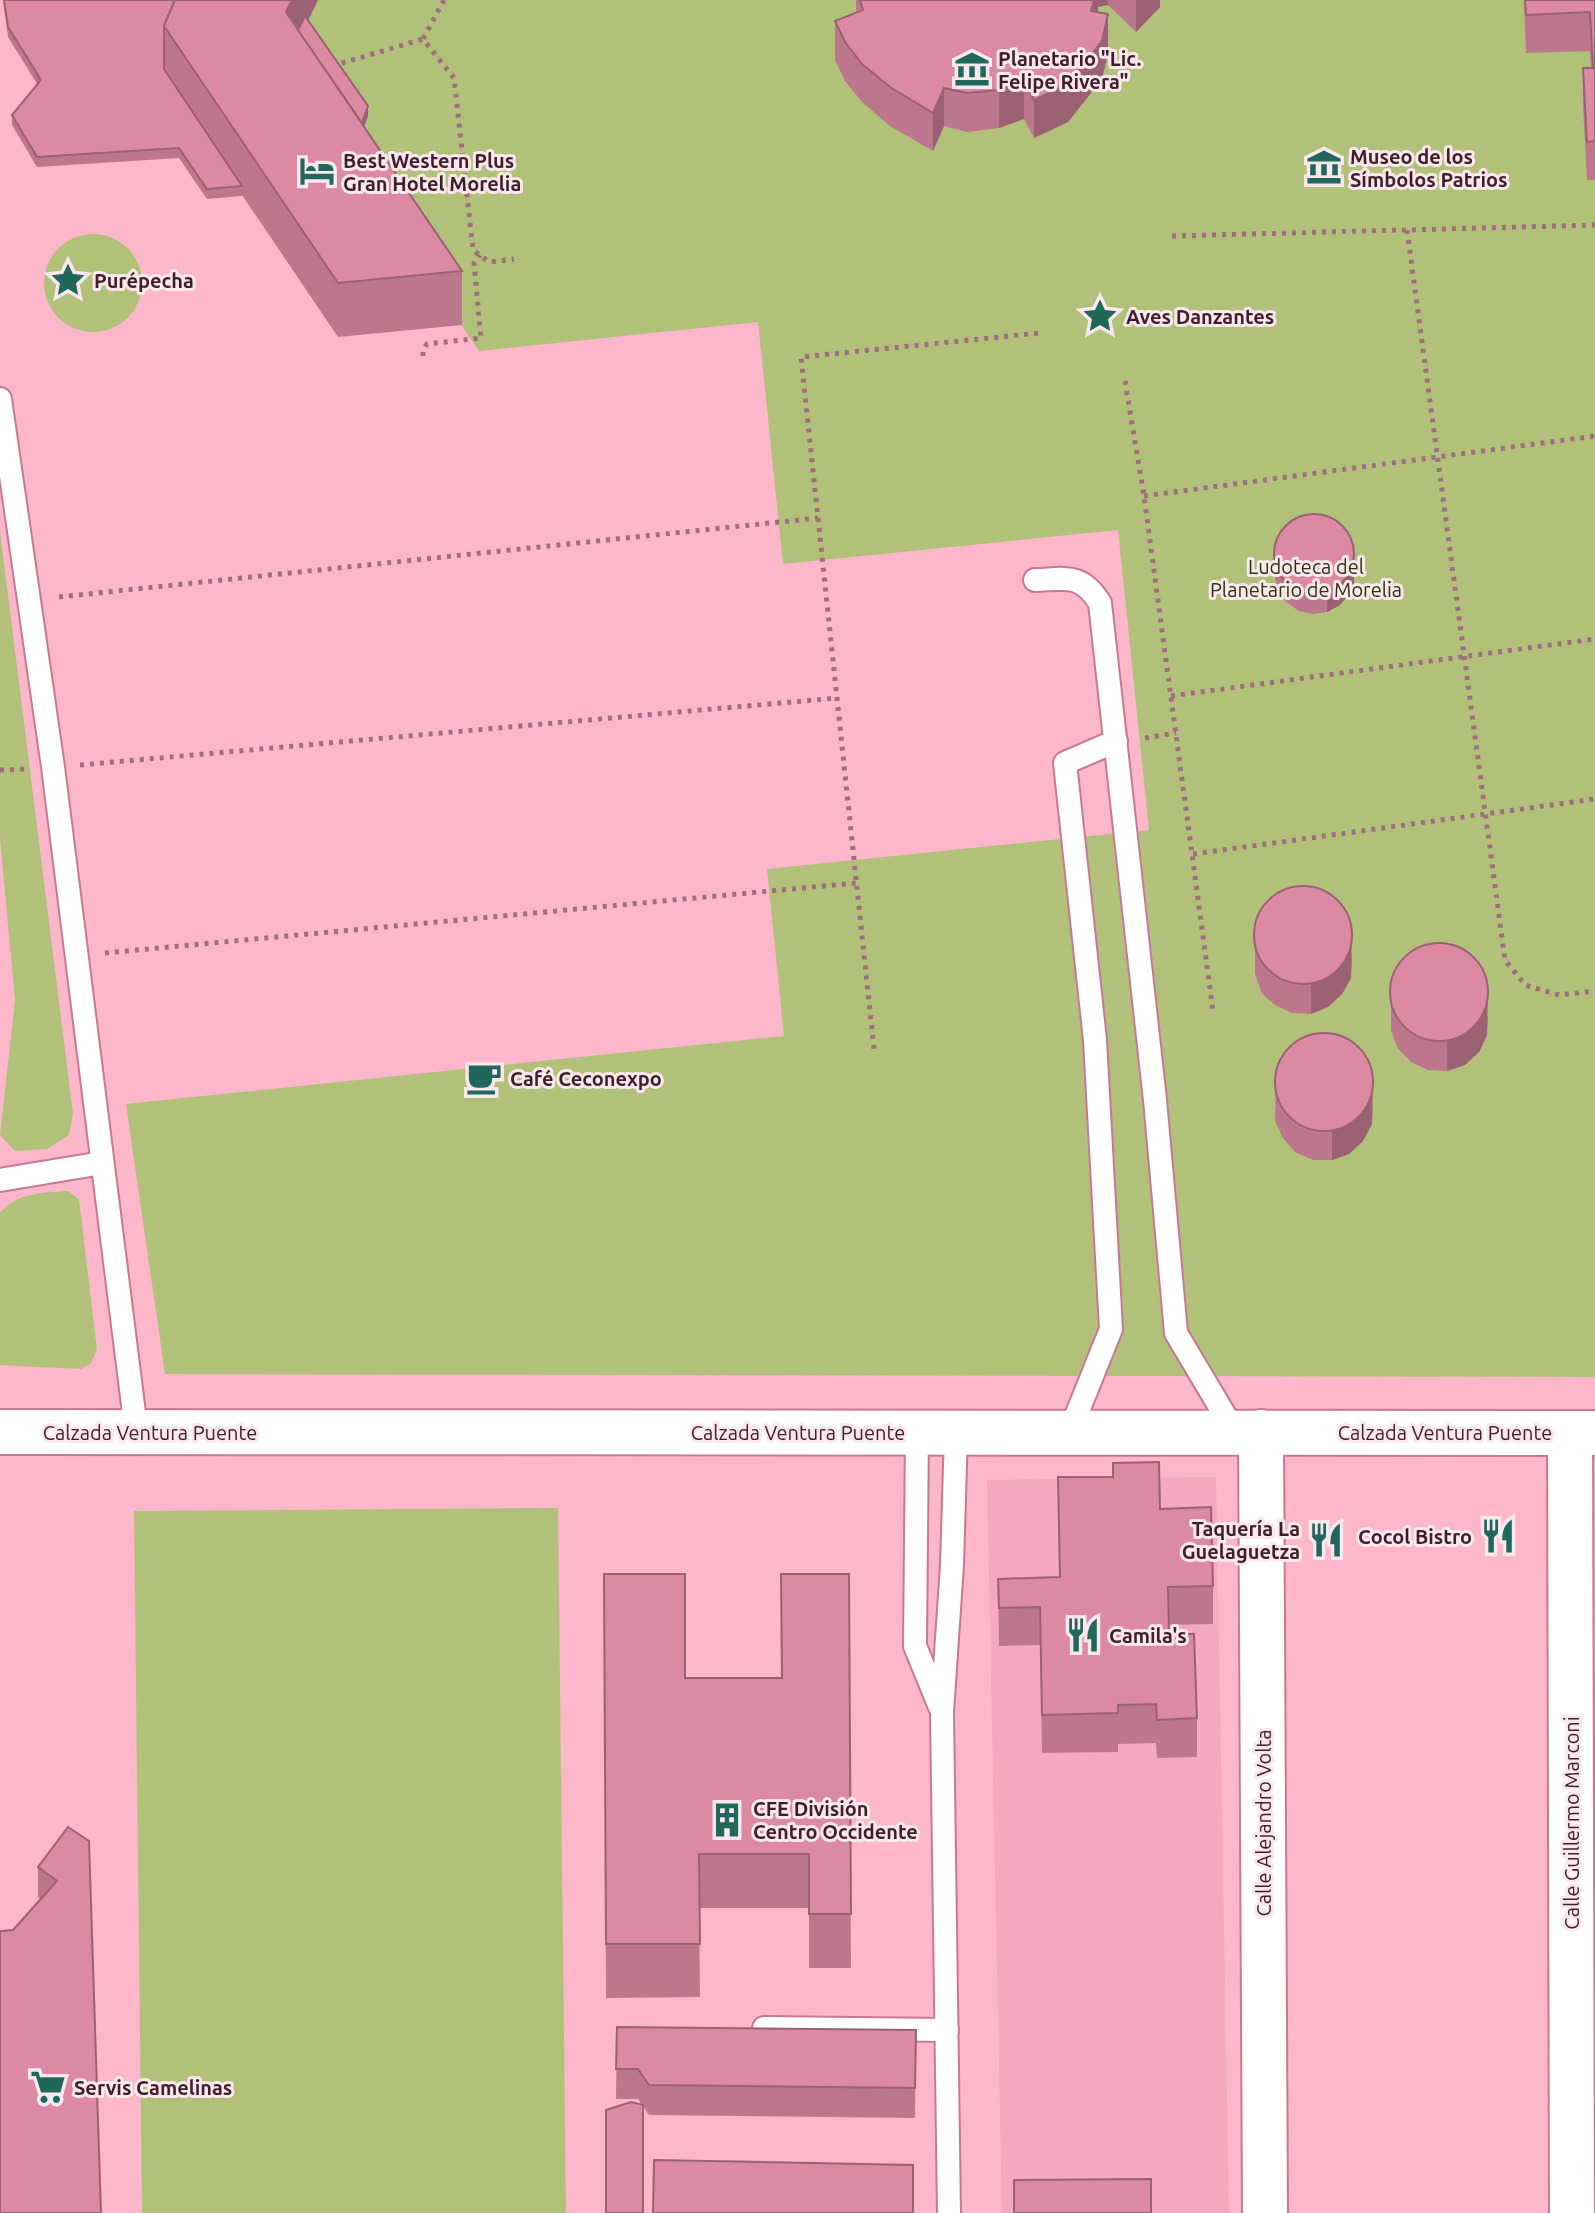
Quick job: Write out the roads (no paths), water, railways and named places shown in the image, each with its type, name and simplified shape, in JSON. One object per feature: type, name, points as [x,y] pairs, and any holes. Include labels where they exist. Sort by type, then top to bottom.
[{"type":"street","name":"Calzada Ventura Puente","points":[[0,1432],[1582,1433]]},
{"type":"street","name":"Calle Alejandro Volta","points":[[1250,1432],[1265,2213]]},
{"type":"street","name":"Calle Guillermo Marconi","points":[[1572,2213],[1582,1433]]},
{"type":"lane","points":[[0,399],[53,767],[136,1429],[143,1432]]},
{"type":"lane","points":[[1035,580],[1076,579],[1090,587],[1100,603],[1155,1100],[1176,1333],[1233,1429],[1250,1432]]},
{"type":"lane","points":[[1061,1432],[1070,1431],[1111,1329],[1095,1040],[1063,790],[1065,763],[1116,741]]},
{"type":"lane","points":[[0,1180],[102,1163]]},
{"type":"lane","points":[[936,1432],[915,1646],[942,1712]]},
{"type":"lane","points":[[936,1432],[952,1575],[942,1712],[949,2213]]},
{"type":"lane","points":[[748,2028],[947,2030]]},
{"type":"place","name":"Planetario \"Lic. Felipe Rivera\"","points":[[972,69]]},
{"type":"place","name":"Museo de los Símbolos Patrios","points":[[1324,167]]},
{"type":"place","name":"Best Western Plus Gran Hotel Morelia","points":[[317,171]]},
{"type":"place","name":"Purépecha","points":[[68,280]]},
{"type":"place","name":"Aves Danzantes","points":[[1100,316]]},
{"type":"place","name":"Café Ceconexpo","points":[[484,1078]]},
{"type":"place","name":"Cocol Bistro","points":[[1498,1536]]},
{"type":"place","name":"Taquería La Guelaguetza","points":[[1326,1540]]},
{"type":"place","name":"Camila's","points":[[1083,1635]]},
{"type":"place","name":"CFE División Centro Occidente","points":[[727,1820]]},
{"type":"place","name":"Servis Camelinas","points":[[48,2087]]},
{"type":"park label","name":"Ludoteca del Planetario de Morelia","points":[[1306,578]]}]
